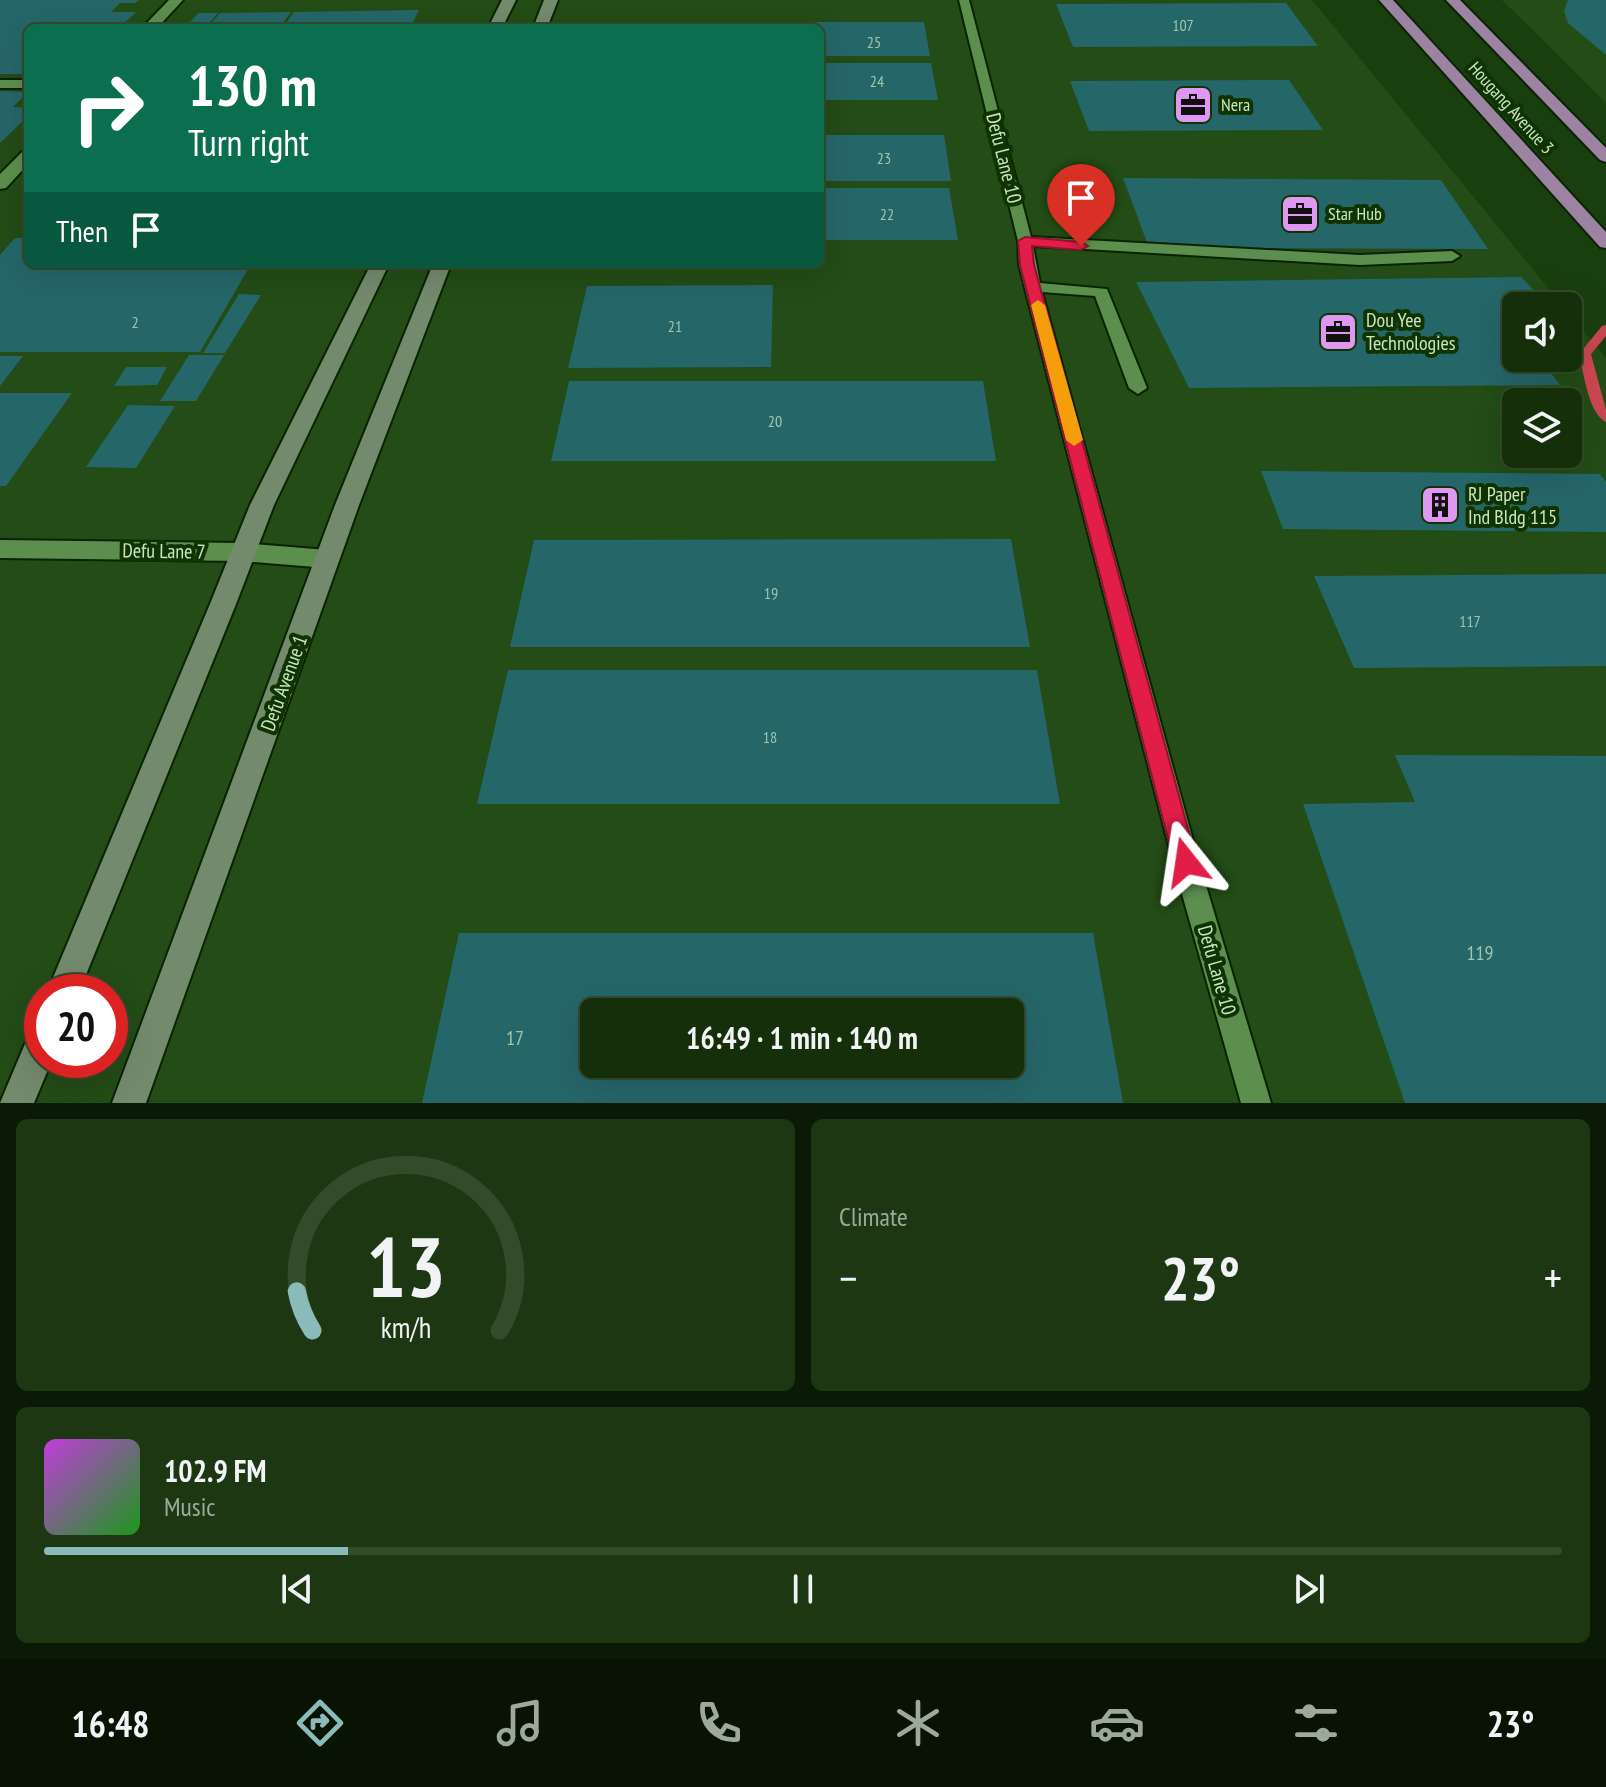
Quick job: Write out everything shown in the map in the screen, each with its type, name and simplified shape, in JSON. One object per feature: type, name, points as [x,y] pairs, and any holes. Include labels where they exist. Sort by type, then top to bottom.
[{"type":"highway","name":"Hougang Avenue 3","points":[[1386,0],[1606,243]]},
{"type":"highway","name":"Hougang Avenue 3","points":[[1453,0],[1606,157]]},
{"type":"main road","points":[[497,24],[509,0]]},
{"type":"main road","points":[[542,24],[551,0]]},
{"type":"main road","points":[[70,974],[223,604],[241,552],[378,268]]},
{"type":"main road","name":"Defu Avenue 1","points":[[129,1103],[327,559],[440,268]]},
{"type":"main road","points":[[17,1103],[28,1078]]},
{"type":"street","points":[[153,24],[176,0]]},
{"type":"street","points":[[0,184],[24,159]]},
{"type":"street","name":"Defu Lane 7","points":[[0,549],[241,552],[327,559]]},
{"type":"lane","name":"Defu Lane 10","points":[[964,0],[1025,241],[1033,287],[1186,862],[1256,1103]]},
{"type":"lane","points":[[0,84],[24,84]]},
{"type":"lane","points":[[1025,241],[1360,260],[1452,256]]},
{"type":"lane","points":[[1033,287],[1101,292],[1138,388]]},
{"type":"shaded area","points":[[0,0],[1312,0],[1552,292],[1502,292],[1502,372],[1582,372],[1582,329],[1606,358],[1606,1103],[0,1103]]},
{"type":"shaded area","points":[[1502,0],[1606,0],[1606,103]]},
{"type":"building","points":[[0,0],[139,0],[120,3],[111,12],[136,12],[123,24],[24,24],[24,74],[0,74]]},
{"type":"building","points":[[1568,0],[1606,0],[1606,55],[1568,23],[1564,11]]},
{"type":"building","points":[[1286,3],[1318,46],[1073,47],[1056,4]]},
{"type":"building","points":[[419,10],[412,24],[286,24],[294,12]]},
{"type":"building","points":[[291,12],[282,24],[210,24],[220,13]]},
{"type":"building","points":[[198,13],[218,13],[208,24],[188,24]]},
{"type":"building","points":[[924,22],[930,56],[824,56],[824,24],[654,24]]},
{"type":"building","points":[[824,63],[931,63],[938,100],[824,100]]},
{"type":"building","name":"Nera","points":[[1289,80],[1323,130],[1089,131],[1070,81]]},
{"type":"building","points":[[0,91],[24,92],[24,96],[13,107],[24,108],[24,120],[0,143]]},
{"type":"building","points":[[824,135],[944,135],[951,181],[824,181]]},
{"type":"building","name":"Star Hub","points":[[1123,178],[1441,180],[1488,249],[1149,248]]},
{"type":"building","points":[[824,188],[949,188],[958,240],[824,240]]},
{"type":"building","points":[[15,238],[24,238],[24,268],[249,268],[200,352],[0,352],[0,255]]},
{"type":"building","name":"Dou Yee Technologies","points":[[1521,277],[1535,292],[1502,292],[1502,372],[1550,372],[1560,385],[1189,388],[1136,282]]},
{"type":"building","points":[[773,285],[771,367],[568,368],[587,286]]},
{"type":"building","points":[[239,294],[261,295],[225,353],[203,353]]},
{"type":"building","points":[[189,355],[224,355],[196,401],[160,401]]},
{"type":"building","points":[[0,356],[23,356],[0,386]]},
{"type":"building","points":[[126,367],[167,367],[157,385],[114,386]]},
{"type":"building","points":[[569,381],[983,381],[996,461],[551,461]]},
{"type":"building","points":[[0,393],[72,393],[6,486],[0,486]]},
{"type":"building","points":[[128,405],[175,406],[136,468],[86,467]]},
{"type":"building","name":"RJ Paper Ind Bldg 115","points":[[1261,471],[1600,474],[1606,482],[1606,532],[1283,529]]},
{"type":"building","points":[[1011,539],[1030,647],[510,647],[534,540]]},
{"type":"building","points":[[1606,574],[1606,666],[1354,668],[1314,576]]},
{"type":"building","points":[[508,670],[1037,670],[1060,804],[477,804]]},
{"type":"building","points":[[1395,755],[1606,756],[1606,1103],[1405,1103],[1303,804],[1415,802]]},
{"type":"building","points":[[459,933],[1093,933],[1123,1103],[422,1103]]},
{"type":"waterway","points":[[1606,329],[1585,354],[1600,411],[1606,418]]},
{"type":"slow traffic","points":[[1038,305],[1074,440]]},
{"type":"place","name":"Nera","points":[[1193,105]]},
{"type":"place","name":"Star Hub","points":[[1300,214]]},
{"type":"place","name":"Dou Yee Technologies","points":[[1338,332]]},
{"type":"place","name":"RJ Paper Ind Bldg 115","points":[[1440,505]]},
{"type":"route","points":[[1081,246],[1025,241],[1027,265],[1186,862]]}]
